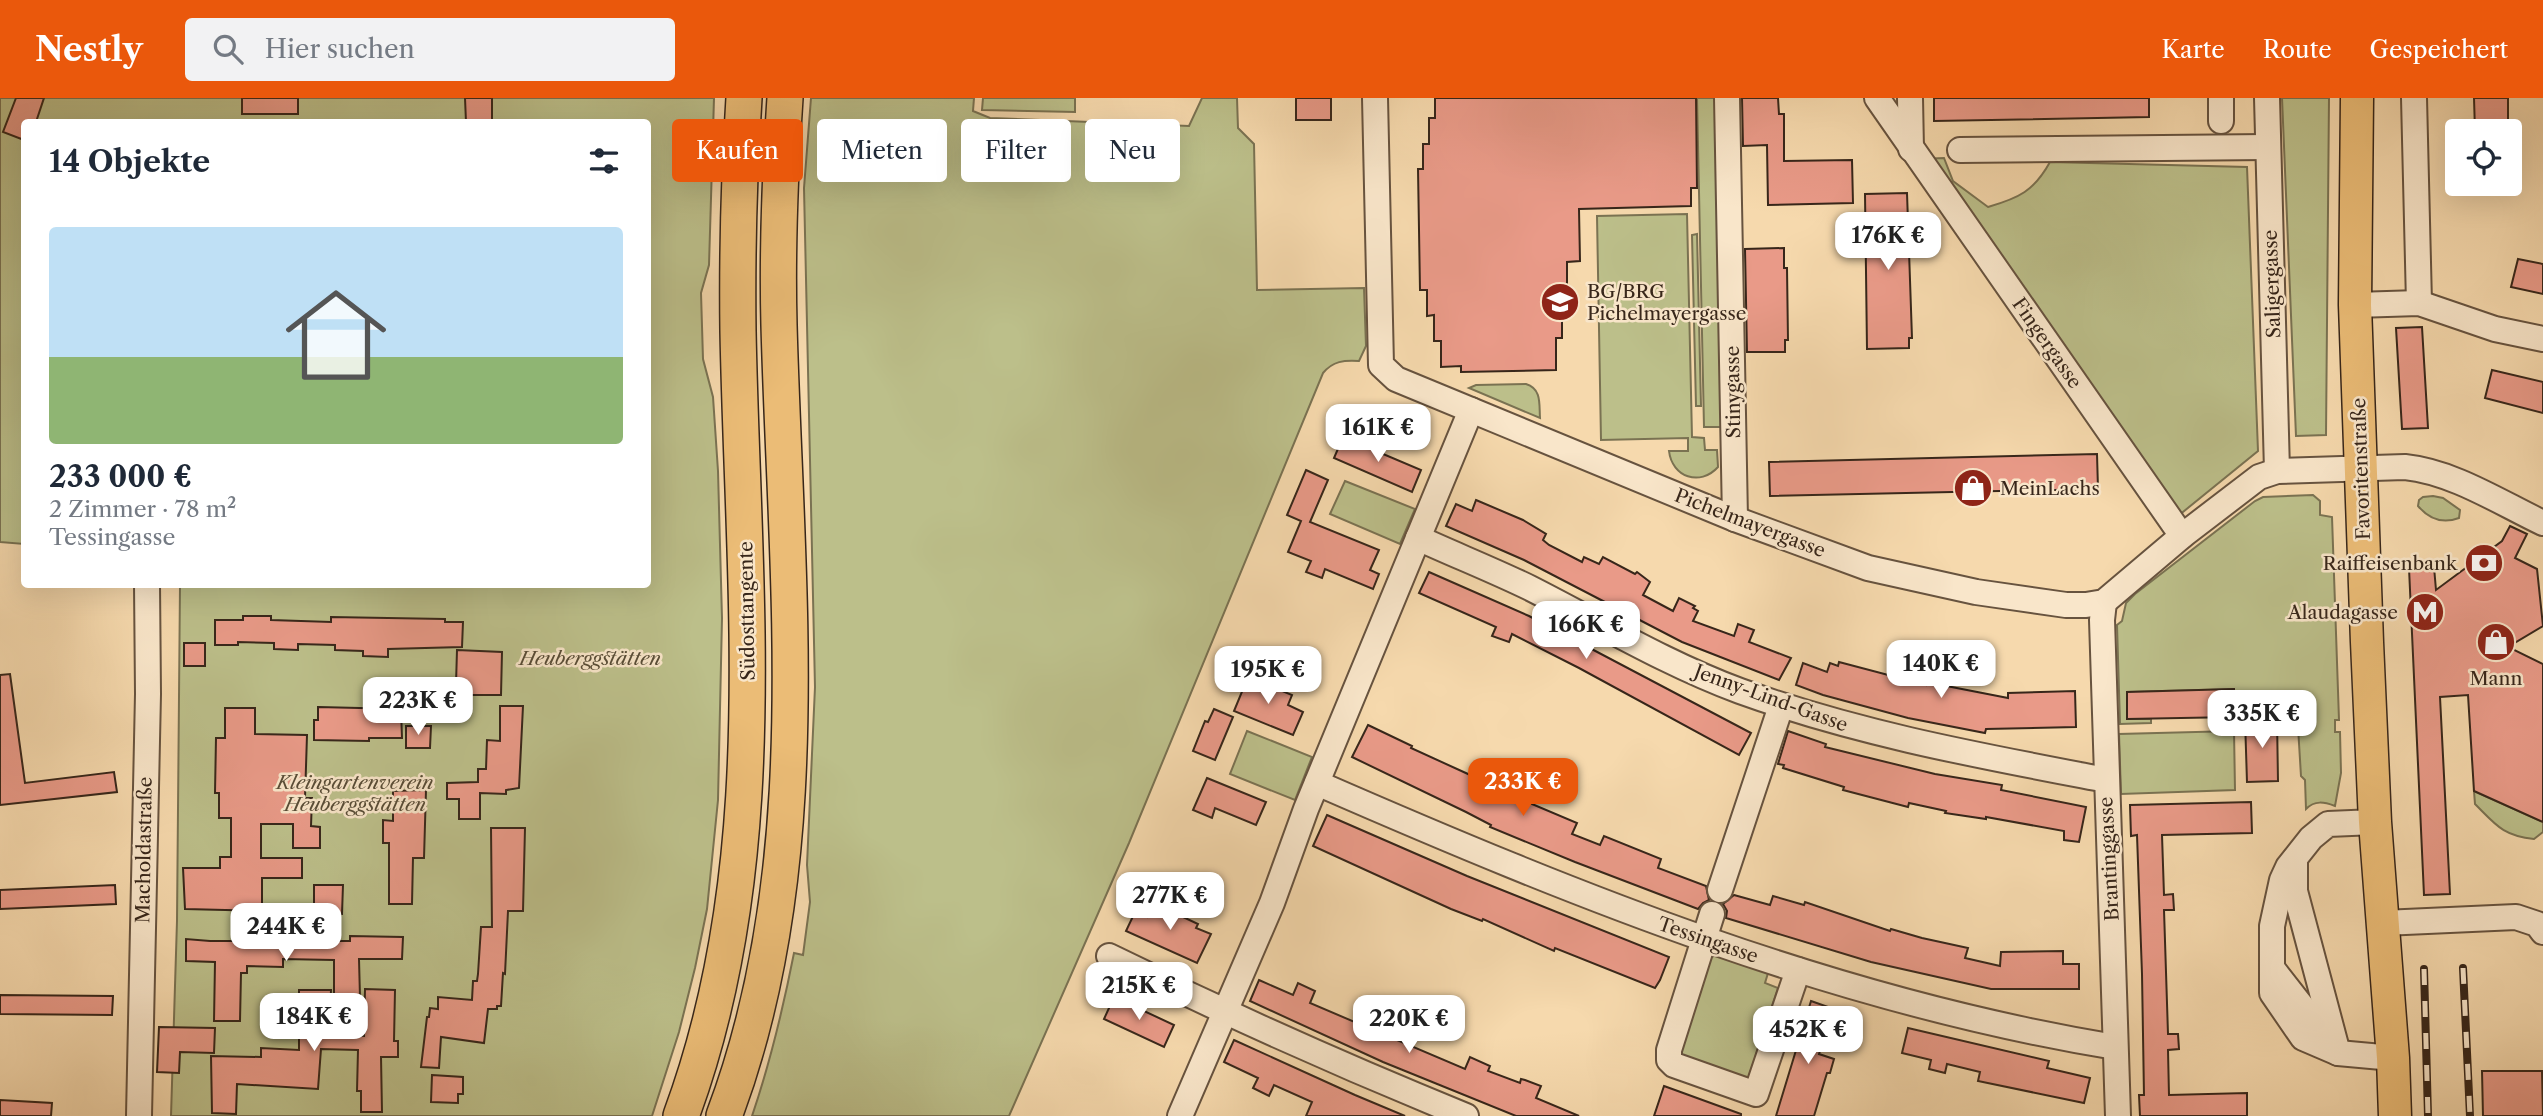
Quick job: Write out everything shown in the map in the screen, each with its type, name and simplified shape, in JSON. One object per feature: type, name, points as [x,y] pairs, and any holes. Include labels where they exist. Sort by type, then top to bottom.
[{"type":"highway","name":"Südosttangente","points":[[681,1116],[702,1052],[723,968],[735,900],[744,798],[748,616],[737,250],[744,98]]},
{"type":"highway","points":[[724,1116],[742,1062],[763,976],[776,906],[787,776],[789,619],[778,247],[785,98]]},
{"type":"main road","name":"Favoritenstraße","points":[[2357,98],[2355,305],[2361,469],[2375,822],[2395,1116]]},
{"type":"street","name":"Pichelmayergasse","points":[[1375,98],[1381,365],[1396,379],[1735,519],[1868,568],[1976,592],[2066,605],[2104,601]]},
{"type":"street","name":"Stinygasse","points":[[1727,98],[1735,519]]},
{"type":"street","name":"Fingergasse","points":[[1877,98],[2182,536]]},
{"type":"street","points":[[1910,98],[1911,150]]},
{"type":"street","name":"Saligergasse","points":[[2267,98],[2277,471]]},
{"type":"street","points":[[2414,98],[2419,303]]},
{"type":"street","points":[[1960,150],[2267,147]]},
{"type":"street","points":[[2355,305],[2419,303],[2495,329],[2543,339]]},
{"type":"street","points":[[1180,1116],[1272,903],[1317,783],[1471,410]]},
{"type":"street","points":[[2104,601],[2259,477],[2277,471],[2405,467],[2435,473],[2543,523]]},
{"type":"street","name":"Jenny-Lind-Gasse","points":[[1418,538],[1529,588],[1685,667],[1781,706],[1861,730],[1928,746],[2106,780]]},
{"type":"street","name":"Macholdastraße","points":[[139,1116],[148,694],[147,588]]},
{"type":"street","name":"Brantinggasse","points":[[2104,601],[2102,621],[2106,780],[2118,1116]]},
{"type":"street","points":[[1720,890],[1781,706]]},
{"type":"street","name":"Tessingasse","points":[[1317,783],[1499,862],[1704,941],[1879,995],[1959,1016],[2115,1046]]},
{"type":"street","points":[[2375,822],[2328,824],[2296,855],[2282,880],[2276,902],[2272,926],[2271,966],[2338,1053],[2393,1058]]},
{"type":"street","points":[[2296,855],[2295,891],[2338,1053]]},
{"type":"street","points":[[1712,914],[1669,1050],[1669,1060],[1681,1069],[1752,1105],[1798,970]]},
{"type":"street","points":[[2383,923],[2516,917],[2528,919],[2543,932]]},
{"type":"street","points":[[1109,956],[1225,1013],[1374,1079],[1466,1116]]},
{"type":"green space","points":[[0,98],[714,98],[713,119],[672,119],[672,182],[711,182],[709,265],[701,293],[703,359],[713,397],[718,471],[722,618],[718,800],[707,909],[695,968],[679,1032],[652,1116],[171,1116],[177,921],[180,588],[651,588],[651,119],[21,119],[21,544],[0,542]]},
{"type":"green space","points":[[811,98],[974,98],[973,111],[990,118],[1015,119],[961,119],[961,182],[1071,182],[1071,121],[1085,122],[1085,182],[1180,182],[1180,126],[1189,126],[1202,98],[1237,98],[1238,128],[1254,144],[1257,290],[1364,288],[1366,346],[1359,361],[1339,362],[1323,373],[1129,843],[1009,1116],[752,1116],[776,1036],[794,953],[803,955],[810,902],[807,865],[815,687],[804,188]]},
{"type":"green space","points":[[983,98],[1075,98],[1075,112],[982,110]]},
{"type":"green space","points":[[1697,98],[1715,98],[1723,427],[1704,427]]},
{"type":"green space","points":[[2282,98],[2329,98],[2326,435],[2296,436]]},
{"type":"green space","points":[[1944,158],[1953,181],[1988,207],[2009,200],[2032,187],[2050,162],[2247,167],[2258,451],[2178,516],[1921,159]]},
{"type":"green space","points":[[1687,214],[1692,437],[1704,438],[1705,450],[1717,450],[1718,467],[1703,477],[1695,478],[1681,473],[1675,467],[1669,451],[1688,451],[1688,438],[1601,440],[1597,216]]},
{"type":"green space","points":[[1697,234],[1701,406],[1696,406],[1692,235]]},
{"type":"green space","points":[[1526,384],[1537,393],[1540,418],[1469,388],[1476,385]]},
{"type":"green space","points":[[1345,481],[1415,509],[1400,544],[1330,514]]},
{"type":"green space","points":[[2313,495],[2320,501],[2320,515],[2332,517],[2339,720],[2335,720],[2335,732],[2340,732],[2341,773],[2335,806],[2320,803],[2306,809],[2305,780],[2301,776],[2296,694],[2234,695],[2234,689],[2127,692],[2127,719],[2151,719],[2151,723],[2120,724],[2117,625],[2122,621],[2126,603],[2135,594],[2255,501],[2263,497]]},
{"type":"green space","points":[[2423,497],[2443,498],[2460,510],[2459,518],[2437,519],[2418,506]]},
{"type":"green space","points":[[1247,731],[1312,757],[1295,800],[1230,774]]},
{"type":"green space","points":[[2234,731],[2235,790],[2121,794],[2119,734]]},
{"type":"green space","points":[[2474,791],[2543,822],[2543,832],[2534,839],[2507,832],[2475,804]]},
{"type":"green space","points":[[1718,955],[1768,973],[1765,983],[1778,988],[1748,1079],[1683,1062],[1676,1048],[1707,958]]},
{"type":"building","points":[[16,98],[44,98],[37,119],[21,119],[21,139],[3,132]]},
{"type":"building","points":[[242,98],[298,98],[298,114],[242,114]]},
{"type":"building","points":[[465,98],[492,98],[492,119],[466,119]]},
{"type":"building","points":[[1296,98],[1331,98],[1331,120],[1296,120]]},
{"type":"building","points":[[1435,98],[1696,98],[1697,188],[1691,188],[1691,206],[1579,209],[1580,261],[1567,262],[1567,313],[1562,313],[1562,338],[1556,338],[1556,370],[1461,372],[1461,366],[1441,367],[1441,341],[1434,341],[1434,315],[1427,316],[1427,290],[1420,290],[1418,169],[1423,169],[1423,144],[1429,144],[1429,118],[1435,118]]},
{"type":"building","points":[[1742,98],[1778,98],[1779,114],[1784,114],[1784,161],[1852,160],[1853,203],[1768,205],[1767,145],[1743,146]]},
{"type":"building","points":[[1934,98],[2149,98],[2149,117],[1934,121]]},
{"type":"building","points":[[2474,98],[2508,98],[2508,119],[2475,119]]},
{"type":"building","points":[[1907,193],[1912,338],[1909,338],[1909,348],[1867,349],[1865,194]]},
{"type":"building","points":[[1784,248],[1784,268],[1787,268],[1788,340],[1785,340],[1785,352],[1747,352],[1745,249]]},
{"type":"building","points":[[2518,259],[2543,264],[2543,294],[2511,287]]},
{"type":"building","points":[[2422,327],[2428,428],[2402,429],[2396,328]]},
{"type":"building","points":[[2492,370],[2543,382],[2543,413],[2485,398]]},
{"type":"building","points":[[1343,437],[1421,470],[1412,492],[1334,458]]},
{"type":"building","points":[[2097,454],[2098,489],[1770,496],[1769,462]]},
{"type":"building","points":[[1306,470],[1328,480],[1310,522],[1379,550],[1370,570],[1379,574],[1373,589],[1325,569],[1322,578],[1306,572],[1311,561],[1288,552],[1301,521],[1287,515]]},
{"type":"building","points":[[1476,500],[1523,520],[1546,534],[1543,540],[1549,545],[1582,562],[1584,557],[1599,564],[1603,557],[1635,574],[1637,572],[1650,582],[1643,595],[1673,611],[1679,598],[1695,606],[1693,608],[1698,611],[1693,621],[1734,636],[1738,624],[1754,630],[1749,642],[1791,658],[1779,680],[1682,642],[1524,560],[1446,526],[1456,504],[1472,511]]},
{"type":"building","points":[[2510,526],[2527,534],[2515,558],[2537,569],[2543,626],[2508,647],[2543,664],[2543,822],[2474,791],[2468,695],[2440,697],[2450,894],[2424,895],[2409,568],[2434,567],[2436,590],[2502,541]]},
{"type":"building","points":[[1429,572],[1529,616],[1751,733],[1739,755],[1512,634],[1509,642],[1492,636],[1496,627],[1419,593]]},
{"type":"building","points":[[243,616],[331,622],[331,617],[445,619],[445,622],[463,622],[462,647],[388,649],[388,657],[363,656],[363,651],[335,650],[335,645],[298,644],[298,650],[274,649],[274,643],[238,642],[238,645],[215,645],[215,620],[243,620]]},
{"type":"building","points":[[184,643],[205,643],[205,666],[184,666]]},
{"type":"building","points":[[457,650],[502,652],[501,695],[463,695],[463,684],[456,684]]},
{"type":"building","points":[[1839,662],[1926,685],[1926,682],[2008,698],[2008,693],[2075,691],[2076,727],[1986,729],[1985,733],[1908,718],[1796,685],[1803,663],[1827,672],[1830,663],[1838,666]]},
{"type":"building","points":[[10,674],[25,783],[114,772],[117,792],[0,805],[0,675]]},
{"type":"building","points":[[1248,677],[1292,695],[1288,705],[1303,712],[1293,735],[1234,711]]},
{"type":"building","points":[[2234,689],[2235,717],[2127,719],[2127,692]]},
{"type":"building","points":[[500,706],[523,706],[519,788],[506,790],[506,794],[480,793],[480,819],[459,819],[459,799],[447,799],[447,783],[478,782],[478,769],[486,769],[487,740],[500,741]]},
{"type":"building","points":[[318,707],[401,709],[402,738],[369,738],[369,741],[314,740],[314,720],[318,720]]},
{"type":"building","points":[[225,708],[255,708],[255,734],[307,735],[305,798],[312,798],[311,826],[320,827],[320,848],[293,848],[293,824],[261,824],[261,858],[302,858],[302,878],[262,878],[262,911],[185,909],[183,868],[220,868],[220,857],[231,857],[231,818],[219,818],[219,793],[215,793],[216,738],[225,738]]},
{"type":"building","points":[[1214,709],[1233,717],[1215,760],[1193,751],[1205,721],[1208,722]]},
{"type":"building","points":[[2245,719],[2277,719],[2278,781],[2247,782]]},
{"type":"building","points":[[1368,725],[1480,782],[1577,823],[1572,834],[1600,845],[1604,836],[1661,859],[1658,868],[1706,886],[1709,900],[1698,909],[1575,862],[1490,827],[1491,825],[1466,812],[1352,757]]},
{"type":"building","points":[[406,726],[431,726],[430,748],[406,748]]},
{"type":"building","points":[[1788,731],[1826,744],[1825,747],[1935,774],[2002,785],[2001,790],[2086,807],[2079,842],[2064,840],[2064,831],[1986,817],[1945,813],[1946,811],[1909,803],[1908,807],[1843,790],[1844,787],[1783,768],[1784,765],[1778,764]]},
{"type":"building","points":[[1207,778],[1266,802],[1256,825],[1215,808],[1212,818],[1193,810]]},
{"type":"building","points":[[426,790],[424,858],[413,858],[412,904],[389,904],[389,843],[383,843],[383,820],[393,821],[393,791]]},
{"type":"building","points":[[2251,802],[2252,833],[2162,835],[2164,895],[2173,894],[2174,910],[2164,910],[2168,1034],[2178,1034],[2179,1049],[2168,1050],[2169,1095],[2247,1093],[2247,1116],[2140,1116],[2139,1095],[2144,1095],[2142,974],[2137,835],[2131,836],[2130,805]]},
{"type":"building","points":[[1327,815],[1467,876],[1669,957],[1660,980],[1655,988],[1555,948],[1554,951],[1483,919],[1482,921],[1451,909],[1313,846]]},
{"type":"building","points":[[491,828],[525,828],[523,911],[508,911],[501,1006],[488,1009],[484,1043],[441,1037],[439,1068],[421,1067],[427,1017],[430,1008],[438,1009],[438,997],[472,1000],[473,981],[477,981],[478,974],[481,927],[492,927]]},
{"type":"building","points":[[115,885],[116,904],[0,909],[0,890]]},
{"type":"building","points":[[314,885],[343,885],[342,914],[314,913]]},
{"type":"building","points":[[1734,895],[1770,905],[1773,896],[1804,905],[1805,902],[1890,931],[1891,929],[1968,948],[1965,958],[2000,966],[2001,952],[2063,951],[2063,964],[2079,964],[2079,989],[1991,989],[1871,962],[1726,918],[1727,911],[1723,904]]},
{"type":"building","points":[[1153,904],[1168,911],[1170,906],[1185,913],[1183,917],[1198,924],[1196,928],[1211,934],[1197,963],[1126,931],[1135,912],[1147,917]]},
{"type":"building","points":[[350,936],[403,937],[402,959],[359,959],[360,997],[334,997],[334,960],[283,959],[283,967],[247,966],[247,973],[241,973],[240,1021],[214,1021],[215,962],[186,961],[186,939],[350,941]]},
{"type":"building","points":[[1259,980],[1293,995],[1298,983],[1315,991],[1310,1003],[1465,1069],[1470,1057],[1490,1066],[1488,1071],[1520,1083],[1521,1079],[1541,1086],[1536,1098],[1579,1116],[1516,1116],[1383,1062],[1250,1001]]},
{"type":"building","points":[[365,989],[395,990],[394,1041],[398,1041],[398,1057],[381,1057],[382,1112],[361,1112],[361,1091],[357,1091],[358,1050],[321,1049],[318,1089],[237,1084],[236,1114],[212,1113],[211,1056],[261,1057],[261,1048],[299,1050],[299,990],[331,990],[329,1034],[364,1036]]},
{"type":"building","points":[[0,995],[113,996],[112,1015],[0,1014]]},
{"type":"building","points":[[1114,997],[1174,1025],[1164,1047],[1104,1019]]},
{"type":"building","points":[[1811,1001],[1834,1009],[1819,1054],[1834,1059],[1830,1073],[1827,1073],[1814,1116],[1776,1116]]},
{"type":"building","points":[[159,1027],[215,1028],[214,1053],[180,1052],[179,1073],[157,1072]]},
{"type":"building","points":[[1908,1028],[2049,1061],[2047,1068],[2090,1078],[2084,1103],[1978,1081],[1980,1072],[1947,1064],[1945,1073],[1929,1069],[1931,1060],[1902,1053]]},
{"type":"building","points":[[1234,1040],[1405,1116],[1306,1116],[1312,1102],[1274,1085],[1269,1096],[1253,1088],[1258,1078],[1224,1062]]},
{"type":"building","points":[[2482,1071],[2542,1071],[2543,1116],[2483,1116]]},
{"type":"building","points":[[432,1075],[463,1077],[463,1094],[458,1094],[458,1103],[431,1102]]},
{"type":"building","points":[[1664,1086],[1741,1114],[1741,1116],[1654,1116]]},
{"type":"building","points":[[0,1100],[52,1103],[51,1116],[0,1116]]},
{"type":"railway","points":[[2463,968],[2470,1116]]},
{"type":"railway","points":[[2424,969],[2428,1116]]},
{"type":"place","name":"BG/BRG Pichelmayergasse","points":[[1560,302]]},
{"type":"place","name":"MeinLachs","points":[[1973,488]]},
{"type":"place","name":"Raiffeisenbank","points":[[2484,563]]},
{"type":"place","name":"Alaudagasse","points":[[2425,612]]},
{"type":"place","name":"Mann","points":[[2496,642]]},
{"type":"park label","name":"Heuberggstätten","points":[[590,658]]},
{"type":"park label","name":"Kleingartenverein Heuberggstätten","points":[[355,793]]}]
